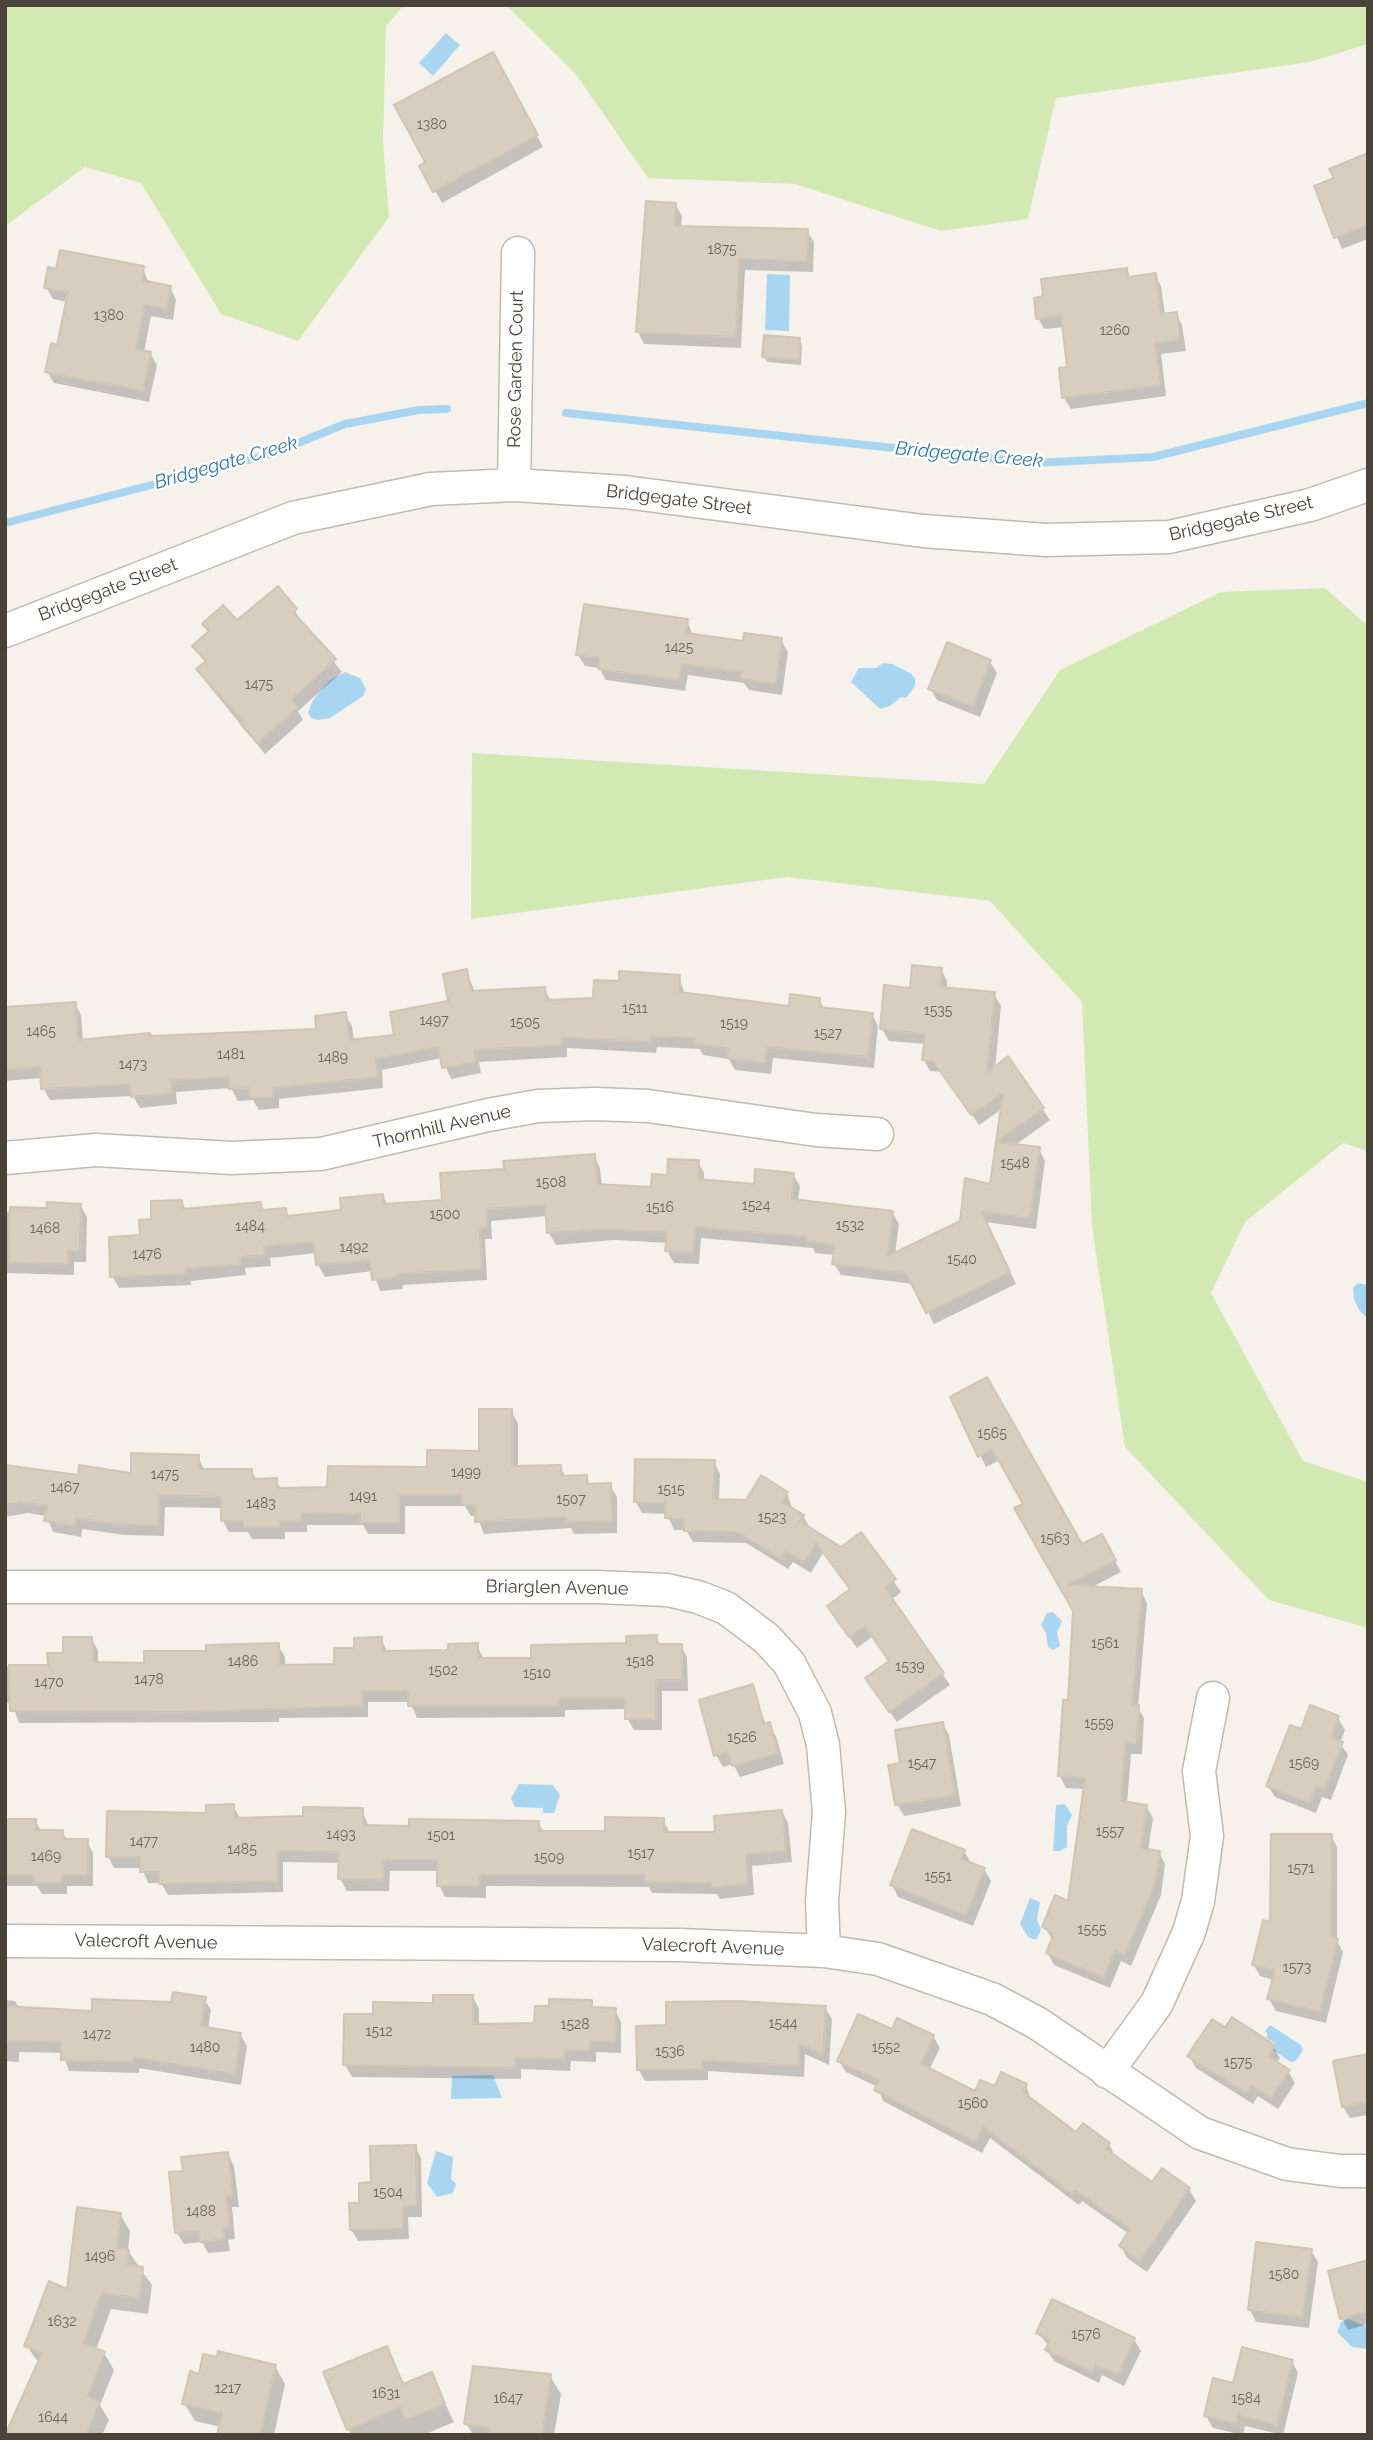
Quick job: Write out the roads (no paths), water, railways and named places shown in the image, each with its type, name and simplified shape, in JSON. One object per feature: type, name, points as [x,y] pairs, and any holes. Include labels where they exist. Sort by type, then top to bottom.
[{"type":"street","name":"Rose Garden Court","points":[[514,485],[518,253]]},
{"type":"street","name":"Bridgegate Street","points":[[5,631],[293,518],[430,489],[514,485],[625,492],[923,531],[1046,540],[1169,537],[1310,505],[1368,485]]},
{"type":"street","name":"Thornhill Avenue","points":[[5,1158],[96,1150],[231,1158],[321,1154],[488,1115],[538,1106],[594,1104],[648,1106],[816,1130],[877,1134]]},
{"type":"street","name":"Briarglen Avenue","points":[[5,1587],[597,1587],[667,1591],[698,1597],[726,1608],[766,1638],[789,1663],[815,1713],[823,1745],[829,1812],[822,1901],[824,1951]]},
{"type":"street","points":[[1107,2072],[1157,2003],[1189,1932],[1198,1901],[1207,1836],[1199,1771],[1213,1698]]},
{"type":"street","name":"Valecroft Avenue","points":[[5,1941],[380,1941],[680,1945],[824,1951],[878,1959],[992,1999],[1037,2023],[1200,2133],[1249,2153],[1310,2168],[1368,2171]]},
{"type":"water","points":[[446,33],[460,45],[433,76],[419,63]]},
{"type":"water","points":[[767,274],[790,275],[789,331],[765,330]]},
{"type":"water","points":[[883,663],[892,664],[910,673],[915,678],[915,686],[906,698],[901,697],[890,706],[880,709],[851,682],[859,668],[876,668]]},
{"type":"water","points":[[345,672],[360,678],[366,689],[363,696],[330,718],[311,718],[308,713],[313,700],[330,680]]},
{"type":"water","points":[[1358,1283],[1368,1285],[1368,1319],[1359,1310],[1354,1299],[1353,1288]]},
{"type":"water","points":[[1053,1612],[1062,1621],[1057,1633],[1060,1646],[1053,1650],[1048,1647],[1046,1633],[1041,1625],[1047,1613]]},
{"type":"water","points":[[519,1784],[553,1785],[560,1795],[554,1813],[543,1813],[543,1808],[515,1807],[511,1798]]},
{"type":"water","points":[[1065,1804],[1072,1815],[1067,1826],[1067,1847],[1053,1851],[1056,1805]]},
{"type":"water","points":[[1030,1898],[1040,1902],[1037,1919],[1041,1930],[1036,1940],[1028,1937],[1020,1924]]},
{"type":"water","points":[[1270,2025],[1301,2045],[1303,2050],[1296,2061],[1291,2062],[1273,2050],[1276,2044],[1266,2037],[1268,2034],[1265,2031]]},
{"type":"water","points":[[493,2075],[502,2098],[451,2099],[452,2076]]},
{"type":"water","points":[[436,2151],[453,2157],[451,2179],[456,2184],[453,2193],[437,2197],[427,2183]]},
{"type":"water","points":[[1349,2319],[1368,2327],[1368,2349],[1352,2347],[1337,2332],[1341,2322]]},
{"type":"waterway","name":"Bridgegate Creek","points":[[566,413],[1035,463],[1153,457],[1368,403]]},
{"type":"waterway","name":"Bridgegate Creek","points":[[5,523],[271,454],[345,424],[419,410],[447,409]]}]
